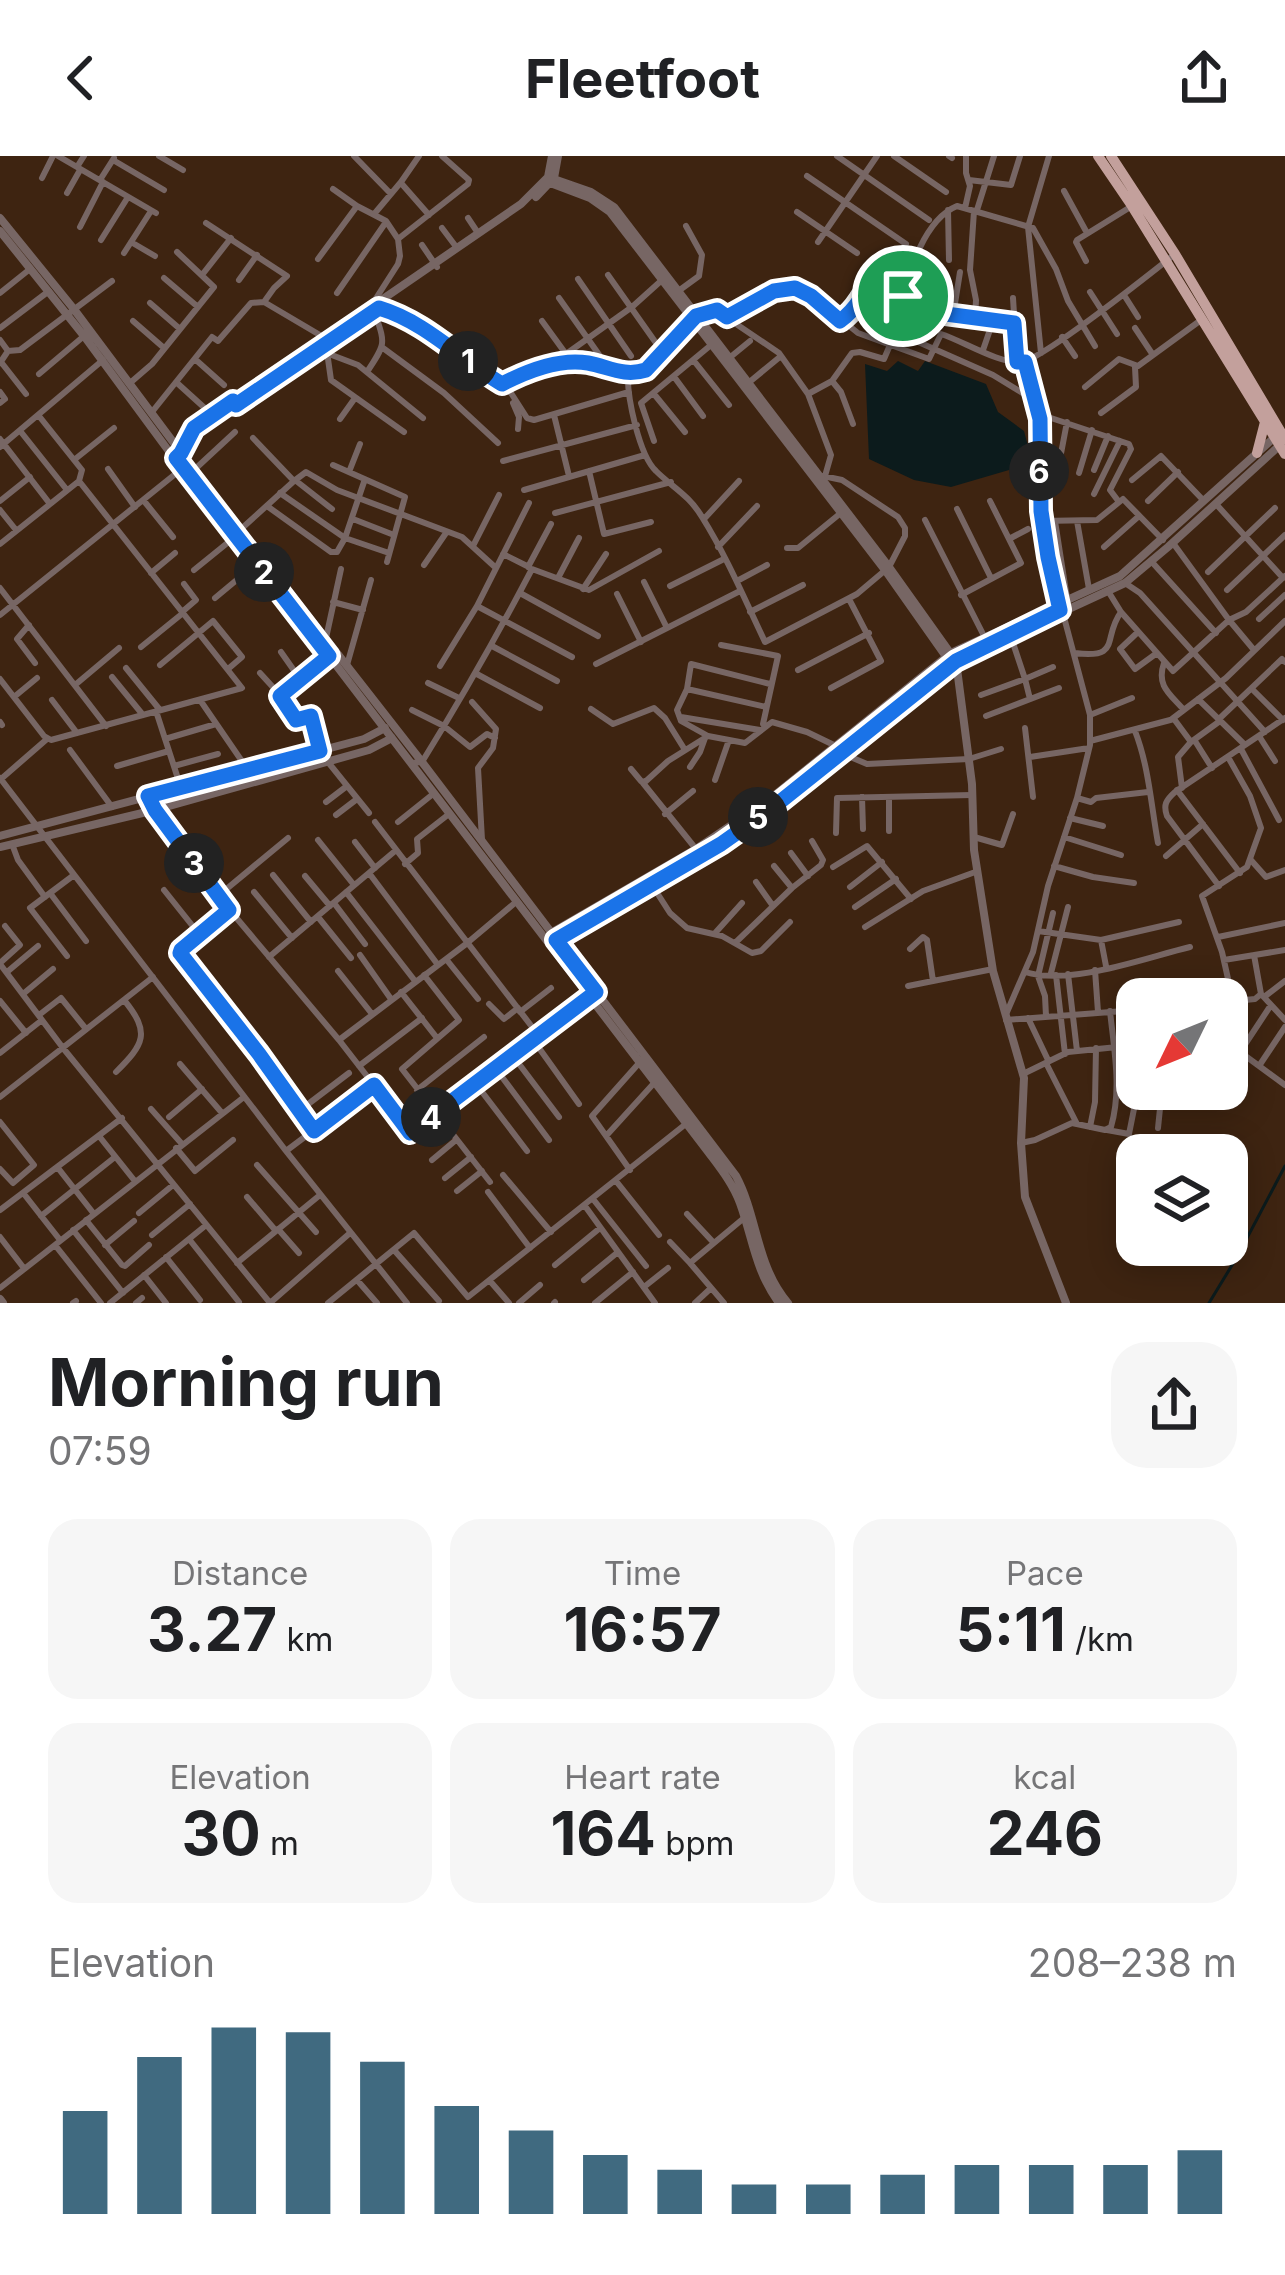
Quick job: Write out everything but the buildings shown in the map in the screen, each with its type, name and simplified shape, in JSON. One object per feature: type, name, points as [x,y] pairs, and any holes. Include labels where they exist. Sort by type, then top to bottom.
[{"type":"main road","points":[[1098,156],[1171,258],[1201,320],[1282,441]]},
{"type":"main road","points":[[1111,156],[1282,441]]},
{"type":"main road","points":[[1257,453],[1265,422]]},
{"type":"street","points":[[42,178],[56,156],[154,212],[124,253]]},
{"type":"street","points":[[68,193],[84,156]]},
{"type":"street","points":[[159,156],[183,170]]},
{"type":"street","points":[[355,156],[392,194]]},
{"type":"street","points":[[402,156],[412,167]]},
{"type":"street","points":[[375,213],[419,156]]},
{"type":"street","points":[[398,239],[469,182],[442,156]]},
{"type":"street","points":[[178,456],[186,441],[221,412],[524,208],[549,180],[555,156]]},
{"type":"street","points":[[837,156],[929,220]]},
{"type":"street","points":[[818,242],[877,156]]},
{"type":"street","points":[[894,156],[946,192]]},
{"type":"street","points":[[966,156],[975,319]]},
{"type":"street","points":[[972,210],[994,156]]},
{"type":"street","points":[[969,180],[1013,184],[1020,156]]},
{"type":"street","points":[[1041,352],[1028,227],[1049,156]]},
{"type":"street","points":[[80,227],[114,158],[164,190]]},
{"type":"street","points":[[807,176],[906,244]]},
{"type":"street","points":[[436,265],[549,180]]},
{"type":"street","points":[[549,180],[610,212],[822,476],[843,511]]},
{"type":"street","points":[[549,180],[591,193],[614,207],[711,345],[887,568],[952,662],[969,759],[974,837],[993,969],[1022,1074],[1025,1196],[1066,1303]]},
{"type":"street","points":[[401,183],[429,214]]},
{"type":"street","points":[[333,189],[386,221],[398,239],[398,264],[373,309]]},
{"type":"street","points":[[1064,191],[1088,233]]},
{"type":"street","points":[[101,240],[128,196]]},
{"type":"street","points":[[318,259],[357,206]]},
{"type":"street","points":[[1014,323],[904,307],[903,296],[923,237],[948,210],[957,206],[1036,232],[1095,346]]},
{"type":"street","points":[[1086,261],[1076,242],[1132,206]]},
{"type":"street","points":[[948,210],[949,260]]},
{"type":"street","points":[[796,212],[856,253]]},
{"type":"street","points":[[0,218],[152,412],[178,456]]},
{"type":"street","points":[[468,218],[478,233]]},
{"type":"street","points":[[338,293],[386,221]]},
{"type":"street","points":[[206,223],[287,276],[264,302]]},
{"type":"street","points":[[677,292],[699,276],[702,255],[686,226]]},
{"type":"street","points":[[442,228],[457,248]]},
{"type":"street","points":[[0,230],[70,311],[84,336],[238,533],[326,638],[387,726]]},
{"type":"street","points":[[202,275],[231,238]]},
{"type":"street","points":[[131,242],[155,256]]},
{"type":"street","points":[[422,245],[436,265]]},
{"type":"street","points":[[130,383],[214,287],[177,252]]},
{"type":"street","points":[[239,280],[257,255]]},
{"type":"street","points":[[727,317],[774,291],[795,288],[858,333],[928,359],[941,334],[1021,362],[1062,338],[1171,258]]},
{"type":"street","points":[[0,293],[31,268]]},
{"type":"street","points":[[914,268],[932,273],[926,312]]},
{"type":"street","points":[[953,316],[960,272]]},
{"type":"street","points":[[608,275],[656,343]]},
{"type":"street","points":[[164,278],[198,308]]},
{"type":"street","points":[[578,279],[631,356]]},
{"type":"street","points":[[542,320],[566,353],[662,280]]},
{"type":"street","points":[[26,394],[0,362],[8,351],[20,350],[112,281]]},
{"type":"street","points":[[840,321],[869,289],[903,296]]},
{"type":"street","points":[[0,328],[49,291]]},
{"type":"street","points":[[1090,292],[1117,334]]},
{"type":"street","points":[[1124,294],[1138,317]]},
{"type":"street","points":[[559,298],[600,356]]},
{"type":"street","points":[[1013,298],[1021,362],[1040,414],[1042,521],[1090,715],[1089,745],[1054,866],[1042,932],[1038,976],[1046,996],[1046,1016]]},
{"type":"street","points":[[152,412],[212,337],[218,341],[251,303],[264,302],[327,340]]},
{"type":"street","points":[[150,303],[180,329]]},
{"type":"street","points":[[367,372],[383,349],[373,309]]},
{"type":"street","points":[[373,309],[394,313],[422,328],[502,384],[527,418],[538,420],[629,392]]},
{"type":"street","points":[[502,384],[568,362],[628,374],[646,370],[694,318],[717,310],[781,356],[808,394],[831,455],[822,476]]},
{"type":"street","points":[[1135,367],[1201,320]]},
{"type":"street","points":[[133,321],[164,348]]},
{"type":"street","points":[[983,350],[993,321]]},
{"type":"street","points":[[882,326],[993,375],[1037,402]]},
{"type":"street","points":[[1135,328],[1153,355]]},
{"type":"street","points":[[39,374],[84,336]]},
{"type":"street","points":[[1062,338],[1076,356]]},
{"type":"street","points":[[0,340],[8,351]]},
{"type":"street","points":[[327,340],[331,380],[404,432]]},
{"type":"street","points":[[728,359],[750,341]]},
{"type":"street","points":[[655,441],[641,403],[711,345]]},
{"type":"street","points":[[808,394],[832,381],[852,353],[884,359],[890,345]]},
{"type":"street","points":[[383,349],[444,393],[498,443]]},
{"type":"street","points":[[329,354],[358,365],[423,418]]},
{"type":"street","points":[[747,384],[781,356]]},
{"type":"street","points":[[194,358],[224,385]]},
{"type":"street","points":[[1085,387],[1119,359],[1135,367]]},
{"type":"street","points":[[50,504],[1,443],[103,360]]},
{"type":"street","points":[[694,361],[729,406]]},
{"type":"street","points":[[1101,413],[1136,387],[1135,367]]},
{"type":"street","points":[[628,374],[645,455],[652,468],[704,519],[765,642],[849,599],[887,568],[905,536],[902,522],[842,480],[822,476]]},
{"type":"street","points":[[675,378],[704,416]]},
{"type":"street","points":[[832,381],[853,424]]},
{"type":"street","points":[[176,382],[208,411]]},
{"type":"street","points":[[502,384],[518,411],[518,429]]},
{"type":"street","points":[[0,392],[5,399],[0,403]]},
{"type":"street","points":[[655,394],[685,432]]},
{"type":"street","points":[[340,419],[355,397]]},
{"type":"street","points":[[1040,414],[1129,444],[1131,449],[1111,487],[1118,502]]},
{"type":"street","points":[[1,542],[79,481],[82,470],[38,415]]},
{"type":"street","points":[[554,415],[569,476]]},
{"type":"street","points":[[1059,464],[1067,422]]},
{"type":"street","points":[[503,461],[637,425]]},
{"type":"street","points":[[74,460],[115,428]]},
{"type":"street","points":[[1079,473],[1092,430]]},
{"type":"street","points":[[20,431],[68,490]]},
{"type":"street","points":[[0,616],[235,432]]},
{"type":"street","points":[[1094,470],[1108,436]]},
{"type":"street","points":[[254,438],[295,481],[332,508]]},
{"type":"street","points":[[1094,494],[1120,441]]},
{"type":"street","points":[[550,938],[771,798],[984,636],[1125,583],[1257,453],[1282,441]]},
{"type":"street","points":[[952,662],[1120,576],[1216,504],[1282,441]]},
{"type":"street","points":[[350,472],[360,444]]},
{"type":"street","points":[[524,490],[645,455]]},
{"type":"street","points":[[1132,480],[1159,456],[1165,457],[1204,501]]},
{"type":"street","points":[[280,493],[345,538],[388,558],[405,497],[333,465]]},
{"type":"street","points":[[109,469],[135,508]]},
{"type":"street","points":[[589,471],[604,534],[651,522]]},
{"type":"street","points":[[194,570],[306,472],[337,490],[462,537],[496,568]]},
{"type":"street","points":[[1148,500],[1178,472]]},
{"type":"street","points":[[16,530],[0,506],[30,477]]},
{"type":"street","points":[[267,506],[337,552],[365,479]]},
{"type":"street","points":[[79,481],[242,688],[47,739],[0,778],[407,1303]]},
{"type":"street","points":[[555,513],[671,482]]},
{"type":"street","points":[[704,519],[739,482]]},
{"type":"street","points":[[473,546],[499,495]]},
{"type":"street","points":[[1042,521],[1096,520],[1123,499],[1168,541],[1254,650]]},
{"type":"street","points":[[144,501],[173,537]]},
{"type":"street","points":[[961,595],[1021,562],[990,501]]},
{"type":"street","points":[[440,666],[477,606],[529,503]]},
{"type":"street","points":[[1108,591],[1121,613],[1173,671],[1284,577],[1216,504]]},
{"type":"street","points":[[718,548],[758,506]]},
{"type":"street","points":[[1208,572],[1275,508]]},
{"type":"street","points":[[957,509],[992,578]]},
{"type":"street","points":[[787,548],[798,548],[843,511]]},
{"type":"street","points":[[1104,548],[1139,516]]},
{"type":"street","points":[[351,518],[394,535]]},
{"type":"street","points":[[925,520],[984,636]]},
{"type":"street","points":[[1055,521],[1062,604]]},
{"type":"street","points":[[1077,521],[1089,590]]},
{"type":"street","points":[[416,762],[445,726],[492,646],[551,524]]},
{"type":"street","points":[[1009,539],[1028,530]]},
{"type":"street","points":[[238,533],[329,656],[482,843],[689,1121],[742,1196],[764,1262],[788,1303]]},
{"type":"street","points":[[424,565],[446,533]]},
{"type":"street","points":[[1227,590],[1285,535]]},
{"type":"street","points":[[558,578],[579,538]]},
{"type":"street","points":[[503,554],[589,590],[659,551]]},
{"type":"street","points":[[151,573],[175,554]]},
{"type":"street","points":[[583,589],[606,554]]},
{"type":"street","points":[[670,586],[724,559]]},
{"type":"street","points":[[1151,562],[1216,633]]},
{"type":"street","points":[[215,598],[257,563]]},
{"type":"street","points":[[737,581],[767,565]]},
{"type":"street","points":[[326,638],[341,568]]},
{"type":"street","points":[[347,665],[371,580]]},
{"type":"street","points":[[644,582],[668,628]]},
{"type":"street","points":[[1125,583],[1195,651],[1262,734],[1275,761]]},
{"type":"street","points":[[141,647],[196,600],[184,584]]},
{"type":"street","points":[[751,612],[802,585]]},
{"type":"street","points":[[0,587],[106,726]]},
{"type":"street","points":[[596,664],[740,591]]},
{"type":"street","points":[[520,593],[598,636]]},
{"type":"street","points":[[616,594],[641,642]]},
{"type":"street","points":[[1259,619],[1285,595]]},
{"type":"street","points":[[831,688],[881,661],[849,599]]},
{"type":"street","points":[[334,602],[363,610]]},
{"type":"street","points":[[477,606],[572,657]]},
{"type":"street","points":[[1073,653],[1095,656],[1105,651],[1121,613]]},
{"type":"street","points":[[160,664],[213,621],[242,657],[228,669]]},
{"type":"street","points":[[1030,757],[1089,745],[1172,719],[1220,683],[1285,621]]},
{"type":"street","points":[[29,625],[17,639],[35,663]]},
{"type":"street","points":[[1138,632],[1120,649],[1135,669],[1157,652]]},
{"type":"street","points":[[799,670],[869,633]]},
{"type":"street","points":[[1010,634],[1030,699]]},
{"type":"street","points":[[721,645],[778,656],[761,729]]},
{"type":"street","points":[[492,646],[557,681]]},
{"type":"street","points":[[75,685],[119,648]]},
{"type":"street","points":[[281,652],[300,680]]},
{"type":"street","points":[[280,696],[329,656]]},
{"type":"street","points":[[1240,873],[1180,789],[1178,757],[1282,659],[1285,662]]},
{"type":"street","points":[[1164,661],[1162,684],[1184,710]]},
{"type":"street","points":[[770,685],[691,664],[677,710],[687,726],[707,737],[745,743],[778,722],[867,764],[969,759],[1001,749]]},
{"type":"street","points":[[981,695],[1053,667]]},
{"type":"street","points":[[127,668],[158,711],[181,788]]},
{"type":"street","points":[[260,673],[296,720],[311,716],[320,751]]},
{"type":"street","points":[[475,673],[540,708]]},
{"type":"street","points":[[112,677],[142,715]]},
{"type":"street","points":[[14,697],[37,678]]},
{"type":"street","points":[[0,679],[47,739]]},
{"type":"street","points":[[428,683],[459,698]]},
{"type":"street","points":[[986,716],[1059,688]]},
{"type":"street","points":[[687,689],[766,707]]},
{"type":"street","points":[[1219,886],[1164,808],[1180,789],[1284,719],[1252,689]]},
{"type":"street","points":[[1090,715],[1132,698]]},
{"type":"street","points":[[1198,699],[1243,747],[1280,820]]},
{"type":"street","points":[[52,700],[77,733]]},
{"type":"street","points":[[200,700],[248,770]]},
{"type":"street","points":[[472,702],[494,724],[495,738],[478,768],[482,843]]},
{"type":"street","points":[[591,709],[613,724],[654,708],[685,750]]},
{"type":"street","points":[[412,710],[445,726],[470,747],[487,734],[495,738]]},
{"type":"street","points":[[679,716],[761,729]]},
{"type":"street","points":[[1172,719],[1212,768]]},
{"type":"street","points":[[165,739],[216,724]]},
{"type":"street","points":[[0,847],[148,796],[364,739],[387,726]]},
{"type":"street","points":[[1025,728],[1033,797]]},
{"type":"street","points":[[1135,730],[1148,769],[1158,843]]},
{"type":"street","points":[[0,836],[155,810],[369,750],[395,736]]},
{"type":"street","points":[[643,783],[707,737]]},
{"type":"street","points":[[691,767],[707,737]]},
{"type":"street","points":[[715,780],[729,740]]},
{"type":"street","points":[[550,938],[721,844],[776,805],[838,749]]},
{"type":"street","points":[[70,750],[112,807]]},
{"type":"street","points":[[117,766],[169,751]]},
{"type":"street","points":[[174,766],[218,754]]},
{"type":"street","points":[[1227,978],[1202,896],[1247,867],[1261,828],[1228,757]]},
{"type":"street","points":[[328,761],[369,812]]},
{"type":"street","points":[[416,762],[449,814],[550,938]]},
{"type":"street","points":[[631,769],[696,849]]},
{"type":"street","points":[[326,802],[347,785]]},
{"type":"street","points":[[665,814],[693,791]]},
{"type":"street","points":[[1076,798],[1091,802],[1149,792]]},
{"type":"street","points":[[398,822],[434,794]]},
{"type":"street","points":[[836,833],[836,798],[973,795]]},
{"type":"street","points":[[148,796],[218,896],[410,1133],[593,994]]},
{"type":"street","points":[[862,797],[863,829]]},
{"type":"street","points":[[889,797],[889,831]]},
{"type":"street","points":[[336,815],[358,798]]},
{"type":"street","points":[[406,864],[418,853],[416,840],[449,814]]},
{"type":"street","points":[[974,837],[1002,845],[1013,814]]},
{"type":"street","points":[[1070,818],[1103,826]]},
{"type":"street","points":[[375,822],[519,1010],[579,1104]]},
{"type":"street","points":[[1166,856],[1203,824]]},
{"type":"street","points":[[1064,837],[1121,855]]},
{"type":"street","points":[[218,896],[289,838]]},
{"type":"street","points":[[318,841],[354,885]]},
{"type":"street","points":[[355,842],[442,962],[478,999]]},
{"type":"street","points":[[735,943],[823,860],[812,842]]},
{"type":"street","points":[[12,844],[18,860],[86,941]]},
{"type":"street","points":[[832,867],[867,846],[910,898]]},
{"type":"street","points":[[269,957],[395,850]]},
{"type":"street","points":[[791,853],[808,876]]},
{"type":"street","points":[[1250,859],[1266,878],[1285,870]]},
{"type":"street","points":[[850,887],[883,862]]},
{"type":"street","points":[[774,866],[792,888]]},
{"type":"street","points":[[1054,866],[1093,878],[1134,883]]},
{"type":"street","points":[[865,927],[910,898],[978,872]]},
{"type":"street","points":[[67,956],[30,908],[74,874]]},
{"type":"street","points":[[273,875],[391,998]]},
{"type":"street","points":[[305,876],[365,944]]},
{"type":"street","points":[[855,908],[896,879]]},
{"type":"street","points":[[756,882],[773,906]]},
{"type":"street","points":[[652,885],[687,928],[715,933],[757,954],[790,922]]},
{"type":"street","points":[[164,890],[200,934]]},
{"type":"street","points":[[254,892],[292,938]]},
{"type":"street","points":[[346,892],[416,981]]},
{"type":"street","points":[[339,1040],[517,902]]},
{"type":"street","points":[[715,933],[742,904]]},
{"type":"street","points":[[1065,1054],[1053,975],[1068,907]]},
{"type":"street","points":[[229,910],[180,953],[314,1131]]},
{"type":"street","points":[[1005,1017],[1053,913]]},
{"type":"street","points":[[1042,932],[1101,940],[1179,922]]},
{"type":"street","points":[[1216,938],[1285,923]]},
{"type":"street","points":[[5,926],[20,945],[0,964],[270,1303],[350,1233]]},
{"type":"street","points":[[910,949],[923,938],[928,940],[933,981]]},
{"type":"street","points":[[1101,940],[1106,967]]},
{"type":"street","points":[[7,973],[38,946]]},
{"type":"street","points":[[1025,973],[1095,970],[1190,947]]},
{"type":"street","points":[[1224,960],[1285,950]]},
{"type":"street","points":[[1254,955],[1263,996],[1285,1024],[1259,1066]]},
{"type":"street","points":[[22,994],[53,969]]},
{"type":"street","points":[[908,986],[993,969]]},
{"type":"street","points":[[1095,970],[1098,1012]]},
{"type":"street","points":[[338,971],[372,1014]]},
{"type":"street","points":[[1067,974],[1077,1051]]},
{"type":"street","points":[[424,975],[459,1018],[402,1069],[490,1182]]},
{"type":"street","points":[[0,1097],[153,977]]},
{"type":"street","points":[[1248,1000],[1285,982]]},
{"type":"street","points":[[490,1004],[504,1019],[551,988]]},
{"type":"street","points":[[401,992],[437,1038]]},
{"type":"street","points":[[593,994],[689,1121]]},
{"type":"street","points":[[0,1053],[61,998],[86,1028]]},
{"type":"street","points":[[0,1000],[26,1033]]},
{"type":"street","points":[[116,1072],[142,1040],[138,1019],[124,1000]]},
{"type":"street","points":[[1248,1040],[1271,1005]]},
{"type":"street","points":[[1110,1011],[1116,1060]]},
{"type":"street","points":[[1005,1017],[1116,1011]]},
{"type":"street","points":[[359,1066],[422,1018]]},
{"type":"street","points":[[1028,1018],[1077,1124]]},
{"type":"street","points":[[417,1090],[484,1037]]},
{"type":"street","points":[[1022,1074],[1065,1054],[1114,1046]]},
{"type":"street","points":[[1090,1126],[1096,1048]]},
{"type":"street","points":[[513,1056],[559,1117]]},
{"type":"street","points":[[1248,1058],[1282,1083],[1285,1072]]},
{"type":"street","points":[[630,1170],[593,1114],[640,1062]]},
{"type":"street","points":[[181,1064],[222,1113]]},
{"type":"street","points":[[496,1069],[549,1140]]},
{"type":"street","points":[[299,1111],[349,1073]]},
{"type":"street","points":[[606,1136],[656,1082]]},
{"type":"street","points":[[476,1084],[527,1151]]},
{"type":"street","points":[[286,1151],[374,1085]]},
{"type":"street","points":[[169,1117],[202,1089]]},
{"type":"street","points":[[1105,1130],[1111,1127],[1116,1091]]},
{"type":"street","points":[[0,1288],[244,1097]]},
{"type":"street","points":[[151,1109],[195,1171],[233,1140]]},
{"type":"street","points":[[1021,1143],[1069,1124],[1129,1134],[1133,1110]]},
{"type":"street","points":[[1157,1128],[1159,1110]]},
{"type":"street","points":[[0,1210],[122,1118]]},
{"type":"street","points":[[328,1303],[339,1300],[415,1233],[470,1300],[689,1121]]},
{"type":"street","points":[[0,1122],[34,1163],[12,1183],[0,1169]]},
{"type":"street","points":[[99,1136],[135,1182]]},
{"type":"street","points":[[432,1160],[457,1140]]},
{"type":"street","points":[[41,1216],[115,1157]]},
{"type":"street","points":[[446,1178],[471,1157]]},
{"type":"street","points":[[257,1165],[316,1232]]},
{"type":"street","points":[[58,1168],[94,1214]]},
{"type":"street","points":[[457,1191],[482,1171]]},
{"type":"street","points":[[503,1175],[551,1232]]},
{"type":"street","points":[[616,1181],[659,1235]]},
{"type":"street","points":[[105,1245],[174,1184]]},
{"type":"street","points":[[488,1192],[530,1247]]},
{"type":"street","points":[[24,1194],[106,1303],[206,1225]]},
{"type":"street","points":[[237,1263],[320,1195]]},
{"type":"street","points":[[742,1196],[758,1266],[779,1303]]},
{"type":"street","points":[[248,1197],[298,1253]]},
{"type":"street","points":[[593,1199],[646,1266]]},
{"type":"street","points":[[152,1235],[190,1204]]},
{"type":"street","points":[[585,1206],[655,1303]]},
{"type":"street","points":[[687,1214],[713,1242]]},
{"type":"street","points":[[690,1263],[744,1218]]},
{"type":"street","points":[[86,1220],[124,1266],[149,1245]]},
{"type":"street","points":[[555,1265],[600,1228]]},
{"type":"street","points":[[73,1230],[123,1293]]},
{"type":"street","points":[[0,1237],[24,1268]]},
{"type":"street","points":[[188,1239],[238,1302]]},
{"type":"street","points":[[670,1242],[724,1303]]},
{"type":"street","points":[[394,1249],[439,1301]]},
{"type":"street","points":[[584,1280],[618,1252]]},
{"type":"street","points":[[166,1257],[200,1300]]},
{"type":"street","points":[[637,1303],[668,1268]]},
{"type":"street","points":[[595,1303],[633,1272]]},
{"type":"street","points":[[144,1275],[166,1303]]},
{"type":"street","points":[[357,1280],[377,1303]]},
{"type":"street","points":[[490,1280],[508,1303]]},
{"type":"street","points":[[519,1303],[540,1285]]},
{"type":"street","points":[[695,1303],[711,1288]]},
{"type":"shaded area","points":[[898,361],[918,371],[925,361],[986,384],[998,412],[1024,431],[1030,482],[1009,470],[951,487],[914,480],[869,459],[865,364],[887,371]]},
{"type":"waterway","points":[[1209,1303],[1285,1166]]},
{"type":"route","points":[[795,288],[811,296],[840,321],[869,289],[903,296],[902,304],[908,309],[1014,323],[1017,362],[1025,362],[1042,431],[1041,511],[1060,610],[956,661],[721,844],[556,940],[596,992],[410,1133],[374,1085],[314,1131],[180,953],[229,910],[148,796],[320,751],[311,716],[296,720],[280,696],[329,656],[182,469],[176,458],[189,434],[379,308],[422,328],[502,384],[568,362],[628,374],[646,370],[696,316],[717,310],[727,317],[783,289],[795,288]]}]
